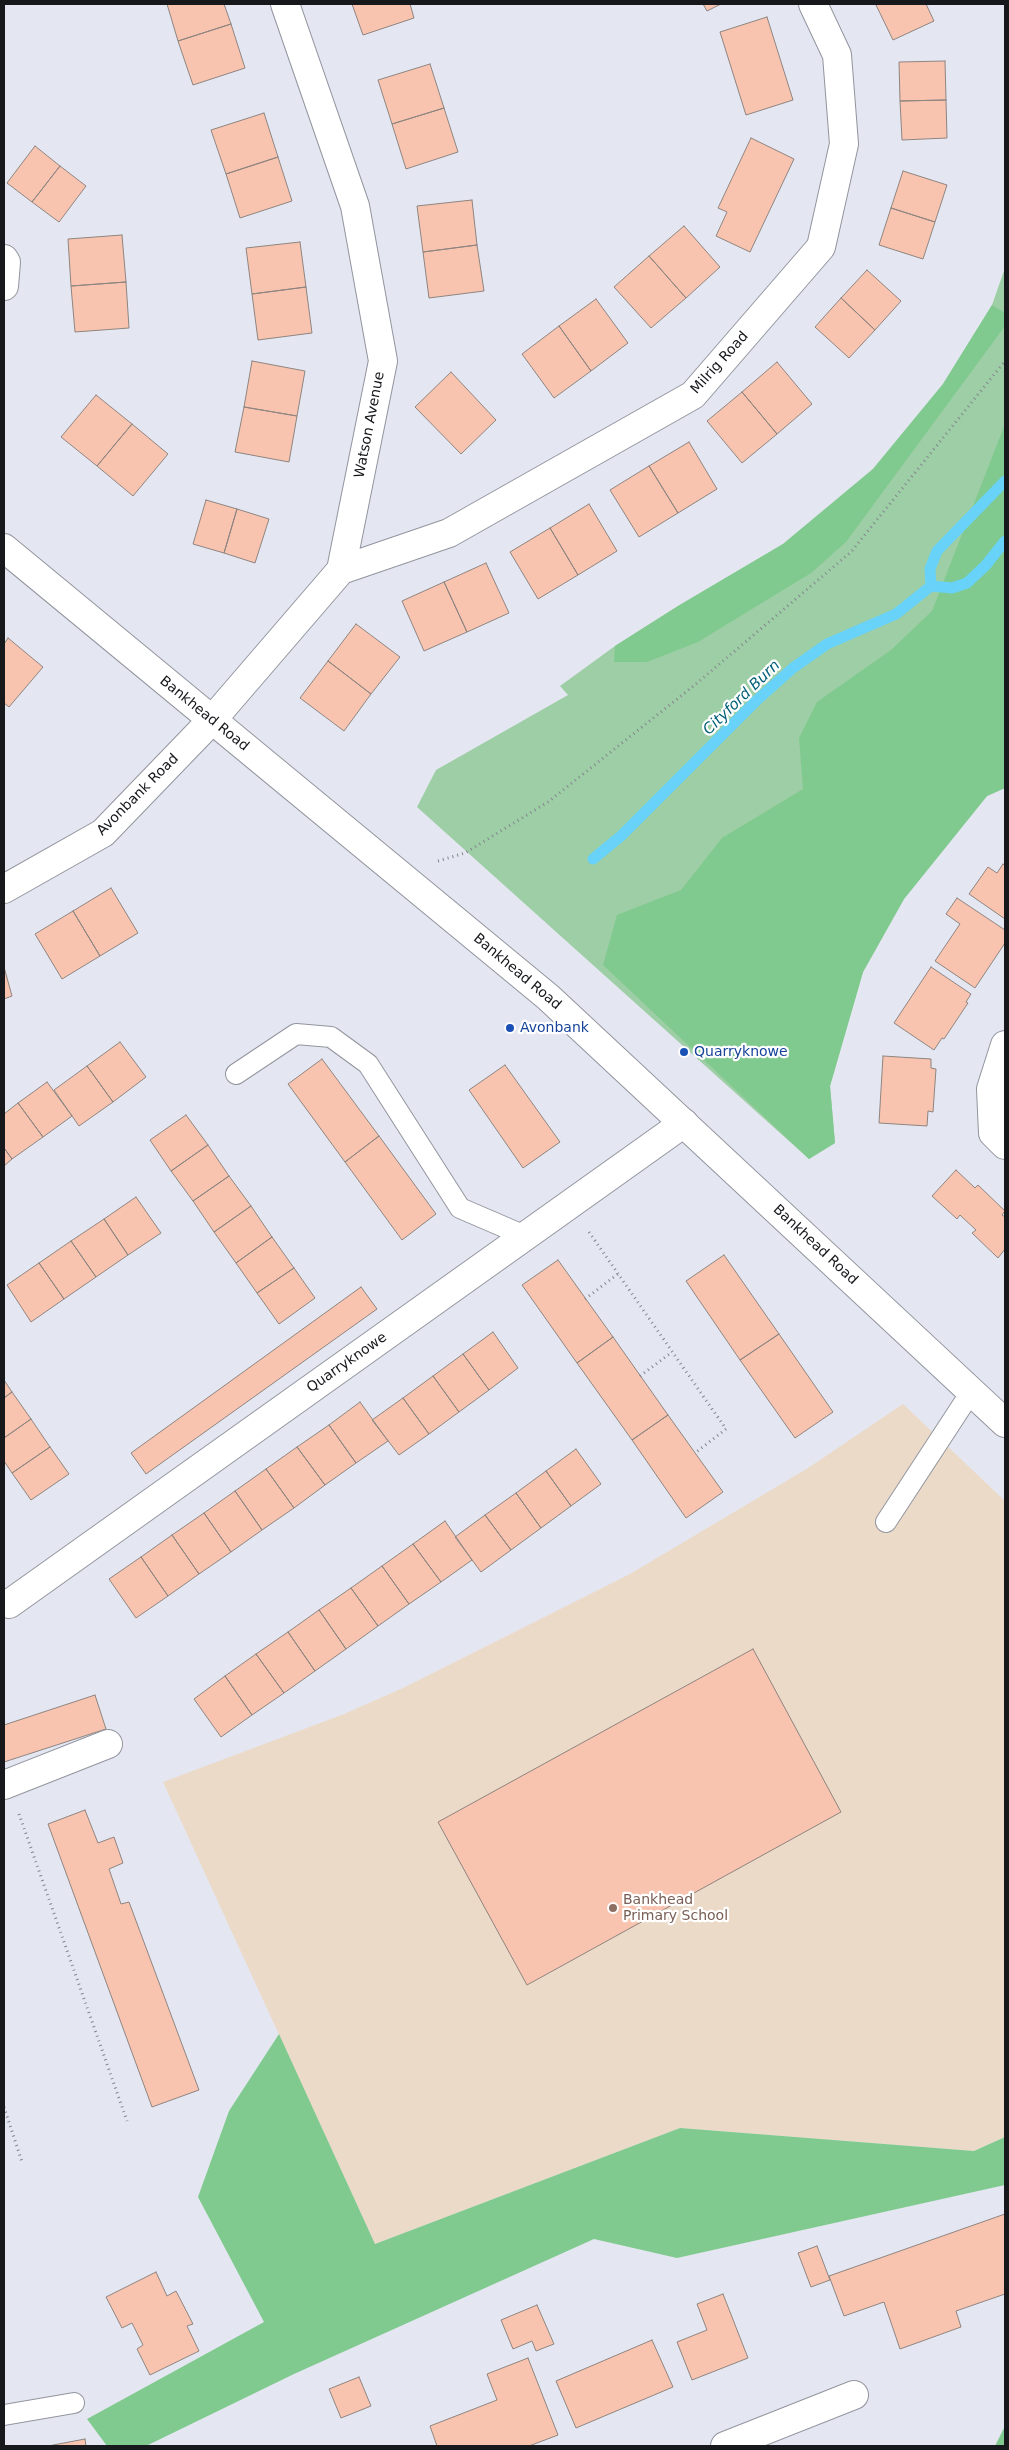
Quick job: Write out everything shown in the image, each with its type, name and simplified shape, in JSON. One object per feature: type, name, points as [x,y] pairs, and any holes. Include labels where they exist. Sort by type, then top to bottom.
[{"type":"street","name":"Watson Avenue","points":[[212,720],[342,570],[383,361],[354,206],[286,4]]},
{"type":"street","name":"Milrig Road","points":[[342,570],[449,533],[693,395],[821,247],[844,144],[838,55],[813,4]]},
{"type":"street","points":[[4,259],[6,262],[4,286]]},
{"type":"street","name":"Bankhead Road","points":[[4,548],[548,997],[1005,1423]]},
{"type":"street","name":"Avonbank Road","points":[[4,888],[103,833],[212,720]]},
{"type":"street","points":[[1005,1045],[991,1090],[993,1133],[1005,1145]]},
{"type":"street","name":"Quarryknowe","points":[[10,1604],[684,1123]]},
{"type":"street","points":[[6,1784],[108,1744]]},
{"type":"street","points":[[725,2446],[854,2395]]},
{"type":"lane","points":[[236,1074],[296,1034],[332,1037],[368,1064],[460,1208],[525,1236]]},
{"type":"lane","points":[[886,1522],[971,1392]]},
{"type":"lane","points":[[4,2415],[74,2403]]},
{"type":"path","points":[[400,874],[465,853],[548,802],[696,684],[851,552],[1005,361]]},
{"type":"path","points":[[569,1204],[726,1429],[695,1454]]},
{"type":"path","points":[[585,1298],[618,1274]]},
{"type":"path","points":[[640,1376],[672,1352]]},
{"type":"path","points":[[6,1784],[127,2120]]},
{"type":"path","points":[[4,2107],[22,2162]]},
{"type":"shaded area","name":"Bankhead Primary School","points":[[903,1404],[1005,1501],[1005,2137],[974,2151],[680,2128],[375,2244],[163,1782],[344,1714],[403,1688],[630,1574],[808,1468]]},
{"type":"green space","points":[[1005,268],[1005,788],[987,796],[904,899],[863,972],[830,1086],[835,1143],[809,1159],[417,807],[436,770],[568,695],[560,686],[615,646],[783,544],[873,469],[943,384],[992,305]]},
{"type":"green space","points":[[992,305],[1005,313],[1005,326],[846,542],[811,573],[698,642],[647,662],[614,662],[615,646],[783,544],[873,469],[943,384]]},
{"type":"green space","points":[[1005,424],[1005,788],[987,796],[904,899],[863,972],[830,1086],[835,1143],[809,1159],[603,965],[617,915],[681,890],[722,838],[803,789],[799,738],[817,702],[891,650],[932,611]]},
{"type":"green space","points":[[279,2034],[375,2244],[680,2128],[974,2151],[1005,2137],[1005,2185],[677,2258],[594,2239],[294,2374],[146,2446],[107,2446],[87,2419],[264,2322],[198,2197],[229,2111]]},
{"type":"green space","points":[[1005,2426],[1005,2446],[995,2446]]},
{"type":"building","points":[[167,4],[224,4],[231,24],[178,41]]},
{"type":"building","points":[[352,4],[410,4],[414,18],[363,35]]},
{"type":"building","points":[[703,4],[721,4],[707,11]]},
{"type":"building","points":[[926,4],[934,21],[893,40],[876,5]]},
{"type":"building","points":[[767,17],[793,100],[746,115],[720,32]]},
{"type":"building","points":[[231,24],[245,68],[193,85],[178,41]]},
{"type":"building","points":[[945,61],[946,100],[900,101],[899,62]]},
{"type":"building","points":[[430,64],[444,108],[392,124],[378,80]]},
{"type":"building","points":[[946,100],[947,138],[902,140],[900,101]]},
{"type":"building","points":[[444,108],[458,152],[406,169],[392,124]]},
{"type":"building","points":[[264,113],[278,157],[226,174],[211,130]]},
{"type":"building","points":[[751,138],[794,159],[750,252],[716,236],[727,212],[718,208]]},
{"type":"building","points":[[35,146],[60,166],[32,202],[7,183]]},
{"type":"building","points":[[278,157],[292,201],[240,218],[226,174]]},
{"type":"building","points":[[60,166],[86,186],[59,222],[32,202]]},
{"type":"building","points":[[903,171],[947,185],[935,222],[891,208]]},
{"type":"building","points":[[472,200],[477,245],[423,252],[417,206]]},
{"type":"building","points":[[891,208],[935,222],[923,259],[879,245]]},
{"type":"building","points":[[684,226],[720,267],[686,298],[649,256]]},
{"type":"building","points":[[122,235],[126,282],[71,286],[68,239]]},
{"type":"building","points":[[300,242],[306,287],[252,294],[246,248]]},
{"type":"building","points":[[477,245],[484,291],[429,298],[423,252]]},
{"type":"building","points":[[649,256],[686,298],[651,328],[614,287]]},
{"type":"building","points":[[867,270],[901,301],[875,330],[841,298]]},
{"type":"building","points":[[126,282],[129,328],[75,332],[71,286]]},
{"type":"building","points":[[306,287],[312,333],[258,340],[252,294]]},
{"type":"building","points":[[841,298],[875,330],[849,358],[815,327]]},
{"type":"building","points":[[596,299],[628,343],[591,371],[559,326]]},
{"type":"building","points":[[559,326],[591,371],[554,398],[522,354]]},
{"type":"building","points":[[252,361],[305,371],[297,416],[244,407]]},
{"type":"building","points":[[777,362],[812,404],[777,434],[742,392]]},
{"type":"building","points":[[451,372],[496,420],[461,454],[415,407]]},
{"type":"building","points":[[742,392],[777,434],[742,463],[707,421]]},
{"type":"building","points":[[96,395],[132,424],[97,466],[61,437]]},
{"type":"building","points":[[244,407],[297,416],[289,462],[235,452]]},
{"type":"building","points":[[132,424],[168,454],[133,496],[97,466]]},
{"type":"building","points":[[689,442],[717,489],[678,513],[649,466]]},
{"type":"building","points":[[649,466],[678,513],[639,537],[610,490]]},
{"type":"building","points":[[206,500],[237,509],[224,553],[193,544]]},
{"type":"building","points":[[589,504],[617,551],[578,575],[550,528]]},
{"type":"building","points":[[237,509],[269,519],[255,563],[224,553]]},
{"type":"building","points":[[550,528],[578,575],[538,599],[510,552]]},
{"type":"building","points":[[486,563],[509,613],[467,632],[444,582]]},
{"type":"building","points":[[444,582],[467,632],[424,651],[402,601]]},
{"type":"building","points":[[356,624],[400,657],[371,694],[328,661]]},
{"type":"building","points":[[8,638],[43,667],[9,707],[4,703],[4,644]]},
{"type":"building","points":[[328,661],[371,694],[344,731],[300,698]]},
{"type":"building","points":[[1003,864],[1005,866],[1005,919],[969,894],[988,867],[997,873]]},
{"type":"building","points":[[111,888],[138,933],[100,956],[73,911]]},
{"type":"building","points":[[957,898],[1005,930],[1005,943],[975,988],[935,961],[960,924],[946,914]]},
{"type":"building","points":[[73,911],[100,956],[62,979],[35,934]]},
{"type":"building","points":[[4,967],[12,996],[4,999]]},
{"type":"building","points":[[931,967],[971,994],[966,1002],[968,1003],[944,1039],[942,1038],[934,1050],[894,1023]]},
{"type":"building","points":[[120,1042],[146,1077],[113,1102],[87,1066]]},
{"type":"building","points":[[883,1056],[931,1059],[931,1068],[936,1069],[933,1112],[928,1111],[927,1126],[879,1123]]},
{"type":"building","points":[[322,1059],[379,1136],[345,1162],[288,1084]]},
{"type":"building","points":[[505,1065],[560,1142],[523,1168],[469,1090]]},
{"type":"building","points":[[87,1066],[113,1102],[79,1126],[54,1090]]},
{"type":"building","points":[[47,1082],[72,1116],[43,1137],[18,1103]]},
{"type":"building","points":[[18,1103],[43,1137],[12,1159],[4,1148],[4,1114]]},
{"type":"building","points":[[186,1115],[208,1145],[171,1171],[150,1140]]},
{"type":"building","points":[[379,1136],[436,1214],[402,1240],[345,1162]]},
{"type":"building","points":[[208,1145],[229,1176],[193,1201],[171,1171]]},
{"type":"building","points":[[4,1148],[12,1159],[4,1166]]},
{"type":"building","points":[[956,1170],[975,1188],[978,1185],[1005,1211],[1002,1215],[1005,1217],[1005,1249],[998,1258],[972,1233],[976,1230],[960,1215],[957,1219],[932,1196]]},
{"type":"building","points":[[229,1176],[251,1206],[214,1232],[193,1201]]},
{"type":"building","points":[[136,1197],[161,1233],[128,1255],[104,1219]]},
{"type":"building","points":[[251,1206],[272,1237],[236,1263],[214,1232]]},
{"type":"building","points":[[104,1219],[128,1255],[96,1277],[71,1241]]},
{"type":"building","points":[[272,1237],[294,1268],[257,1293],[236,1263]]},
{"type":"building","points":[[71,1241],[96,1277],[64,1299],[39,1263]]},
{"type":"building","points":[[724,1255],[779,1334],[740,1360],[686,1281]]},
{"type":"building","points":[[558,1260],[613,1337],[577,1363],[522,1285]]},
{"type":"building","points":[[39,1263],[64,1299],[31,1322],[7,1285]]},
{"type":"building","points":[[294,1268],[315,1298],[279,1324],[257,1293]]},
{"type":"building","points":[[361,1287],[377,1309],[146,1474],[131,1453]]},
{"type":"building","points":[[493,1332],[518,1368],[489,1390],[463,1354]]},
{"type":"building","points":[[779,1334],[833,1412],[795,1438],[740,1360]]},
{"type":"building","points":[[613,1337],[668,1415],[632,1440],[577,1363]]},
{"type":"building","points":[[463,1354],[489,1390],[459,1412],[433,1376]]},
{"type":"building","points":[[433,1376],[459,1412],[429,1434],[403,1398]]},
{"type":"building","points":[[4,1380],[12,1392],[4,1398]]},
{"type":"building","points":[[12,1392],[31,1419],[4,1438],[4,1398]]},
{"type":"building","points":[[403,1398],[429,1434],[399,1455],[372,1420]]},
{"type":"building","points":[[360,1402],[388,1441],[356,1463],[329,1425]]},
{"type":"building","points":[[668,1415],[723,1492],[686,1518],[632,1440]]},
{"type":"building","points":[[31,1419],[50,1447],[12,1473],[4,1461],[4,1438]]},
{"type":"building","points":[[329,1425],[356,1463],[325,1485],[297,1447]]},
{"type":"building","points":[[50,1447],[69,1474],[31,1500],[12,1473]]},
{"type":"building","points":[[297,1447],[325,1485],[294,1508],[266,1469]]},
{"type":"building","points":[[576,1449],[601,1484],[571,1506],[546,1471]]},
{"type":"building","points":[[266,1469],[294,1508],[262,1530],[235,1491]]},
{"type":"building","points":[[546,1471],[571,1506],[541,1528],[516,1493]]},
{"type":"building","points":[[235,1491],[262,1530],[231,1552],[204,1513]]},
{"type":"building","points":[[516,1493],[541,1528],[511,1550],[485,1515]]},
{"type":"building","points":[[204,1513],[231,1552],[199,1574],[172,1535]]},
{"type":"building","points":[[485,1515],[511,1550],[481,1572],[455,1537]]},
{"type":"building","points":[[445,1521],[472,1560],[441,1582],[413,1544]]},
{"type":"building","points":[[172,1535],[199,1574],[168,1596],[141,1557]]},
{"type":"building","points":[[413,1544],[441,1582],[409,1604],[382,1566]]},
{"type":"building","points":[[141,1557],[168,1596],[136,1618],[109,1579]]},
{"type":"building","points":[[382,1566],[409,1604],[378,1626],[351,1588]]},
{"type":"building","points":[[351,1588],[378,1626],[346,1649],[319,1610]]},
{"type":"building","points":[[319,1610],[346,1649],[315,1671],[288,1632]]},
{"type":"building","points":[[288,1632],[315,1671],[284,1693],[256,1654]]},
{"type":"building","points":[[753,1649],[841,1812],[527,1985],[438,1822]]},
{"type":"building","points":[[256,1654],[284,1693],[252,1715],[225,1676]]},
{"type":"building","points":[[225,1676],[252,1715],[221,1737],[194,1699]]},
{"type":"building","points":[[95,1695],[106,1729],[4,1762],[4,1725]]},
{"type":"building","points":[[85,1810],[98,1843],[114,1837],[123,1863],[109,1869],[121,1904],[129,1902],[199,2090],[152,2107],[48,1824]]},
{"type":"building","points":[[1005,2214],[1005,2294],[956,2311],[961,2327],[900,2349],[884,2302],[844,2316],[829,2276]]},
{"type":"building","points":[[817,2246],[830,2280],[811,2287],[798,2253]]},
{"type":"building","points":[[156,2272],[167,2296],[176,2291],[193,2324],[187,2326],[199,2351],[150,2375],[137,2349],[143,2345],[132,2323],[122,2328],[106,2297]]},
{"type":"building","points":[[723,2294],[748,2358],[692,2380],[677,2342],[707,2330],[697,2304]]},
{"type":"building","points":[[537,2305],[554,2344],[536,2351],[532,2341],[513,2349],[501,2320]]},
{"type":"building","points":[[652,2340],[673,2387],[576,2428],[556,2381]]},
{"type":"building","points":[[528,2358],[558,2435],[529,2446],[437,2446],[430,2426],[497,2400],[487,2374]]},
{"type":"building","points":[[359,2377],[371,2406],[341,2418],[329,2389]]},
{"type":"building","points":[[85,2439],[86,2446],[48,2446]]},
{"type":"waterway","name":"Cityford Burn","points":[[931,586],[930,569],[937,551],[1005,481]]},
{"type":"waterway","name":"Cityford Burn","points":[[593,859],[621,836],[757,700],[793,668],[827,644],[896,614],[931,586],[952,588],[967,583],[986,565],[1005,541]]},
{"type":"place","name":"Avonbank","points":[[510,1028]]},
{"type":"place","name":"Quarryknowe","points":[[684,1052]]},
{"type":"place","name":"Bankhead Primary School","points":[[613,1908]]}]
